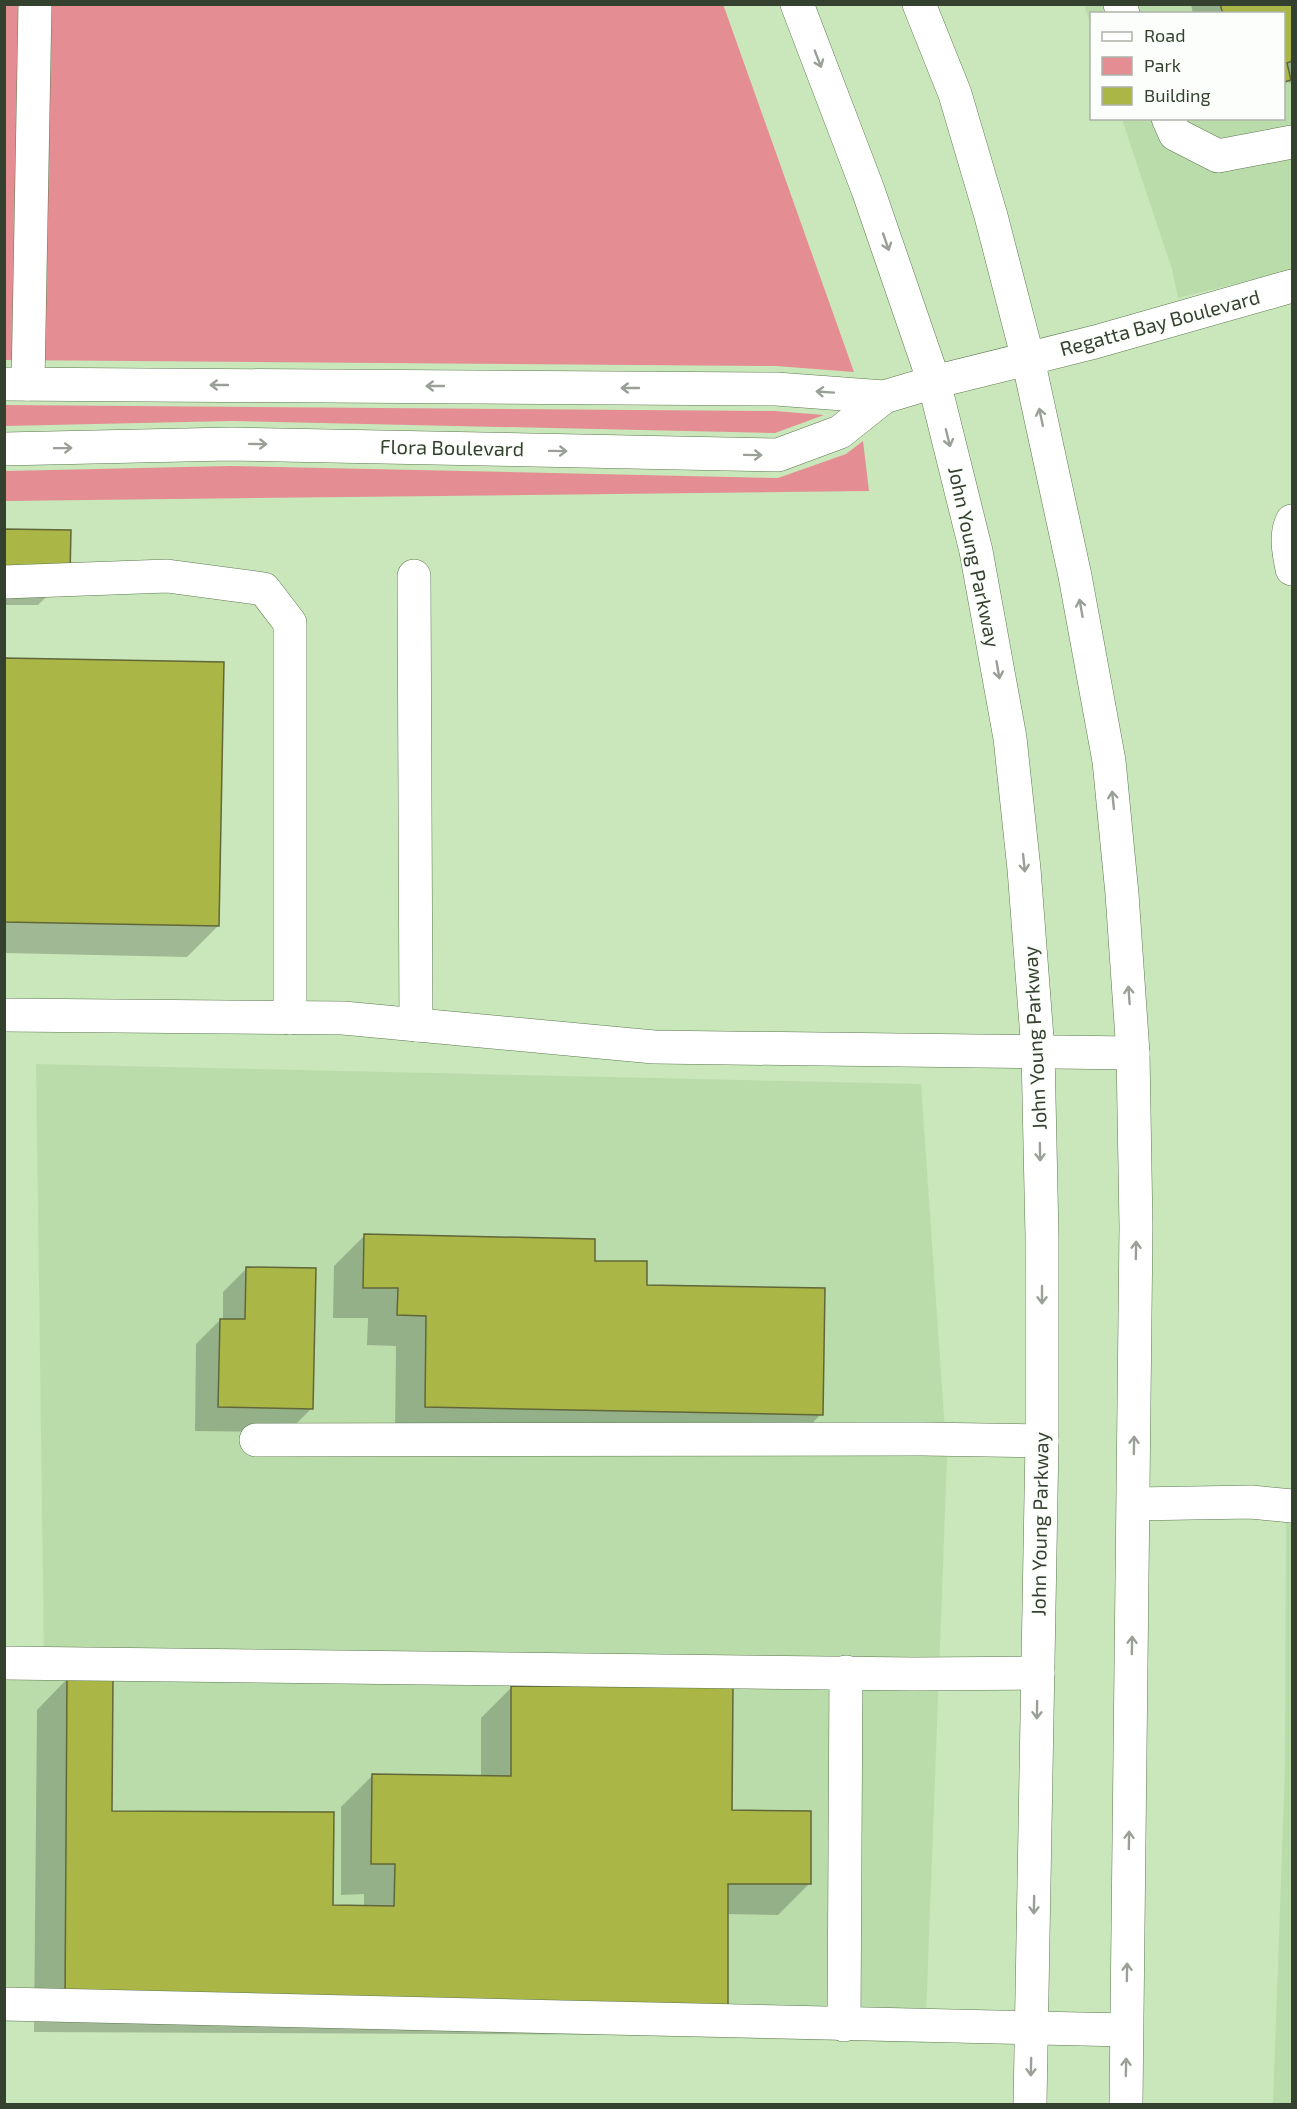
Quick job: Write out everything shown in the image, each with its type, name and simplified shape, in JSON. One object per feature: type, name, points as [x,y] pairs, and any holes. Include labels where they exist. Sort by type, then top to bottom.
[{"type":"main road","points":[[16,384],[18,239],[35,4]]},
{"type":"main road","name":"John Young Parkway","points":[[797,4],[868,189],[934,382],[976,551],[1010,738],[1024,869],[1038,1051],[1042,1237],[1042,1441],[1030,2104]]},
{"type":"main road","points":[[919,4],[955,94],[991,216],[1028,359],[1075,576],[1108,761],[1122,894],[1133,1053],[1136,1227],[1126,2104]]},
{"type":"main road","points":[[1168,120],[1175,134],[1218,156],[1293,142]]},
{"type":"main road","name":"Regatta Bay Boulevard","points":[[1028,359],[1293,286]]},
{"type":"main road","name":"Flora Boulevard","points":[[16,384],[776,388],[884,397],[1028,359]]},
{"type":"main road","name":"Flora Boulevard","points":[[4,449],[230,444],[778,455],[840,432],[884,397]]},
{"type":"main road","points":[[1293,521],[1289,528],[1289,555],[1293,569]]},
{"type":"main road","points":[[4,582],[167,576],[264,589],[290,623],[290,1018]]},
{"type":"main road","points":[[414,576],[416,1025]]},
{"type":"main road","points":[[4,1015],[343,1018],[654,1047],[1133,1053]]},
{"type":"main road","points":[[256,1440],[923,1439],[1042,1441]]},
{"type":"main road","points":[[1134,1504],[1251,1502],[1293,1506]]},
{"type":"main road","points":[[4,1663],[1038,1673]]},
{"type":"main road","points":[[844,2025],[846,1672]]},
{"type":"main road","points":[[4,2004],[1126,2030]]},
{"type":"shaded area","points":[[1084,5],[1292,5],[1292,270],[1178,298],[1172,269],[1122,120],[1285,120],[1285,12],[1090,12],[1090,23]]},
{"type":"shaded area","points":[[36,1064],[921,1084],[947,1460],[925,2043],[5,2022],[5,1654],[44,1654]]},
{"type":"shaded area","points":[[1286,1515],[1292,1515],[1292,2104],[1273,2104],[1285,1767]]},
{"type":"green space","points":[[723,4],[854,372],[776,366],[5,360],[5,5]]},
{"type":"green space","points":[[5,405],[775,411],[824,415],[775,433],[231,421],[5,426]]},
{"type":"green space","points":[[863,441],[869,491],[5,501],[5,471],[231,466],[778,478],[846,454]]},
{"type":"building","points":[[1220,4],[1292,4],[1292,61],[1287,63],[1291,80],[1285,82],[1285,12],[1222,12]]},
{"type":"building","points":[[4,529],[71,530],[70,575],[4,574]]},
{"type":"building","points":[[4,658],[224,662],[219,926],[4,922]]},
{"type":"building","points":[[364,1234],[595,1239],[595,1261],[647,1261],[647,1285],[825,1288],[823,1415],[425,1407],[426,1316],[397,1315],[398,1288],[363,1288]]},
{"type":"building","points":[[246,1267],[316,1268],[313,1409],[218,1407],[220,1319],[245,1319]]},
{"type":"building","points":[[67,1678],[113,1679],[112,1811],[334,1812],[333,1905],[394,1906],[395,1864],[371,1864],[372,1774],[511,1776],[511,1686],[733,1687],[732,1810],[811,1811],[811,1884],[728,1884],[728,2005],[65,2001]]}]
